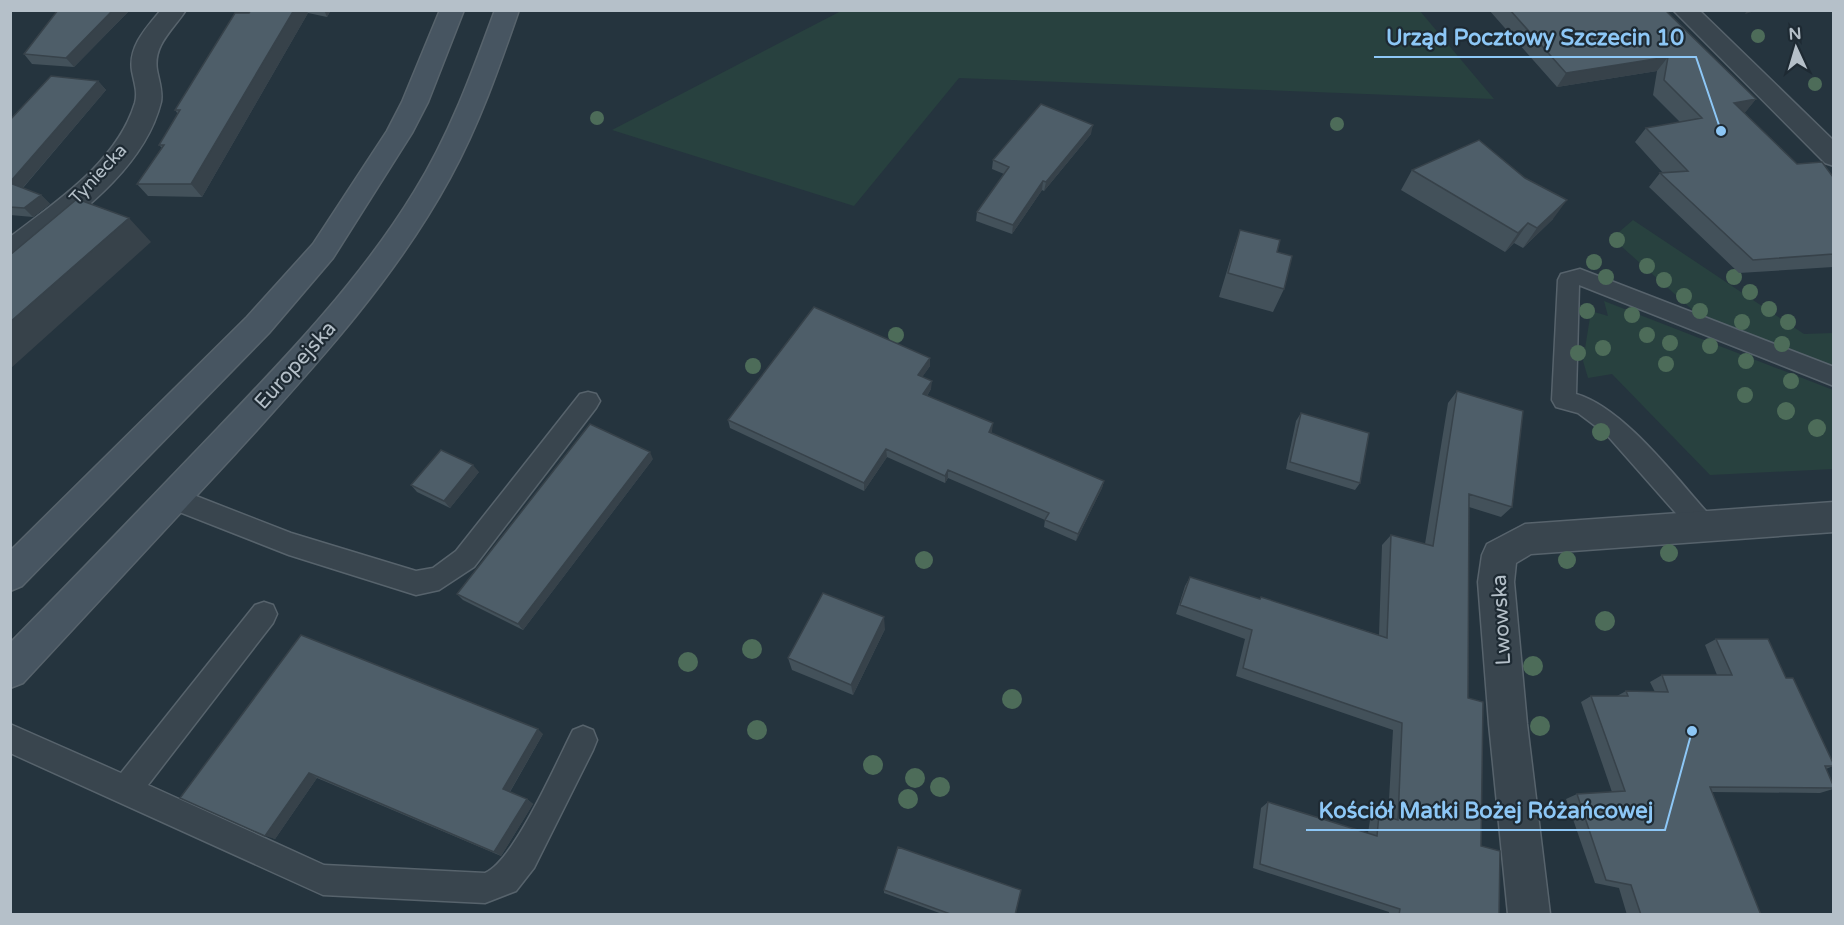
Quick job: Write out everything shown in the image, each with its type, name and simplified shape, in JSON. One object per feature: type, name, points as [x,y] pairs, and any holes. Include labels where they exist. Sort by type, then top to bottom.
[{"type":"main road","points":[[10,575],[258,325],[322,250],[399,133],[419,93],[452,10]]},
{"type":"main road","name":"Europejska","points":[[10,670],[328,330],[401,234],[424,199],[463,126],[488,67],[507,10]]},
{"type":"street","name":"Tyniecka","points":[[10,253],[76,199],[115,161],[130,140],[148,101],[148,85],[143,64],[145,54],[151,41],[174,10]]},
{"type":"street","points":[[1685,10],[1833,157]]},
{"type":"street","name":"Lwowska","points":[[1529,915],[1508,724],[1496,582],[1499,555],[1525,539],[1705,528],[1833,517]]},
{"type":"lane","points":[[1705,528],[1614,427],[1585,406],[1564,400],[1569,280],[1580,277],[1589,280],[1833,377]]},
{"type":"lane","points":[[172,498],[289,544],[382,573],[416,583],[439,578],[465,559],[588,401]]},
{"type":"lane","points":[[126,790],[264,614]]},
{"type":"lane","points":[[10,738],[323,880],[485,888],[505,880],[523,857],[583,740]]},
{"type":"green space","points":[[841,11],[1420,11],[1494,99],[959,78],[854,206],[612,130]]},
{"type":"green space","points":[[1633,220],[1804,334],[1833,333],[1833,368],[1697,314],[1612,238]]},
{"type":"green space","points":[[1604,301],[1833,390],[1833,469],[1710,475],[1612,374],[1588,378],[1583,361],[1591,311],[1608,316]]},
{"type":"building","points":[[58,10],[113,10],[66,58],[24,54]]},
{"type":"building","points":[[251,10],[294,10],[191,184],[137,184],[164,145],[159,145],[180,110],[175,110],[235,13],[249,13]]},
{"type":"building","points":[[1510,10],[1665,10],[1756,99],[1734,103],[1797,164],[1822,162],[1833,177],[1833,254],[1753,260],[1660,173],[1688,171],[1646,128],[1702,118],[1664,80],[1668,57],[1566,73]]},
{"type":"building","points":[[51,76],[98,81],[10,182],[10,120]]},
{"type":"building","points":[[1041,104],[1093,125],[1046,182],[1043,181],[1013,225],[977,212],[1009,167],[993,160]]},
{"type":"building","points":[[1479,140],[1525,178],[1567,200],[1537,228],[1528,223],[1518,233],[1412,170]]},
{"type":"building","points":[[10,183],[41,195],[24,208],[10,207]]},
{"type":"building","points":[[77,199],[129,218],[10,322],[10,255]]},
{"type":"building","points":[[1240,230],[1280,240],[1277,252],[1292,256],[1284,289],[1228,273]]},
{"type":"building","points":[[814,307],[930,358],[918,375],[932,381],[923,394],[993,423],[989,432],[1104,481],[1078,534],[1045,520],[1049,513],[948,470],[945,476],[886,449],[864,483],[728,420]]},
{"type":"building","points":[[1457,391],[1523,411],[1512,507],[1469,494],[1468,698],[1483,702],[1481,846],[1500,851],[1499,915],[1399,915],[1400,909],[1260,864],[1268,802],[1377,836],[1379,814],[1398,820],[1402,723],[1243,668],[1252,630],[1180,605],[1190,577],[1260,599],[1261,597],[1387,638],[1391,535],[1433,546]]},
{"type":"building","points":[[1301,413],[1369,433],[1360,483],[1290,462]]},
{"type":"building","points":[[590,424],[650,452],[518,624],[457,594]]},
{"type":"building","points":[[441,450],[473,465],[444,501],[411,485]]},
{"type":"building","points":[[823,593],[884,617],[851,685],[788,658]]},
{"type":"building","points":[[301,635],[538,729],[503,789],[527,799],[494,852],[309,773],[265,836],[180,798]]},
{"type":"building","points":[[1716,639],[1768,639],[1786,678],[1793,678],[1833,763],[1833,766],[1825,766],[1833,788],[1710,787],[1761,915],[1641,915],[1631,885],[1606,880],[1577,794],[1625,791],[1591,696],[1628,696],[1626,691],[1668,692],[1662,675],[1732,675]]},
{"type":"building","points":[[898,847],[1021,890],[1015,915],[953,915],[884,890]]},
{"type":"place","name":"Urząd Pocztowy Szczecin 10","points":[[1721,131]]},
{"type":"place","name":"Kościół Matki Bożej Różańcowej","points":[[1692,731]]}]
